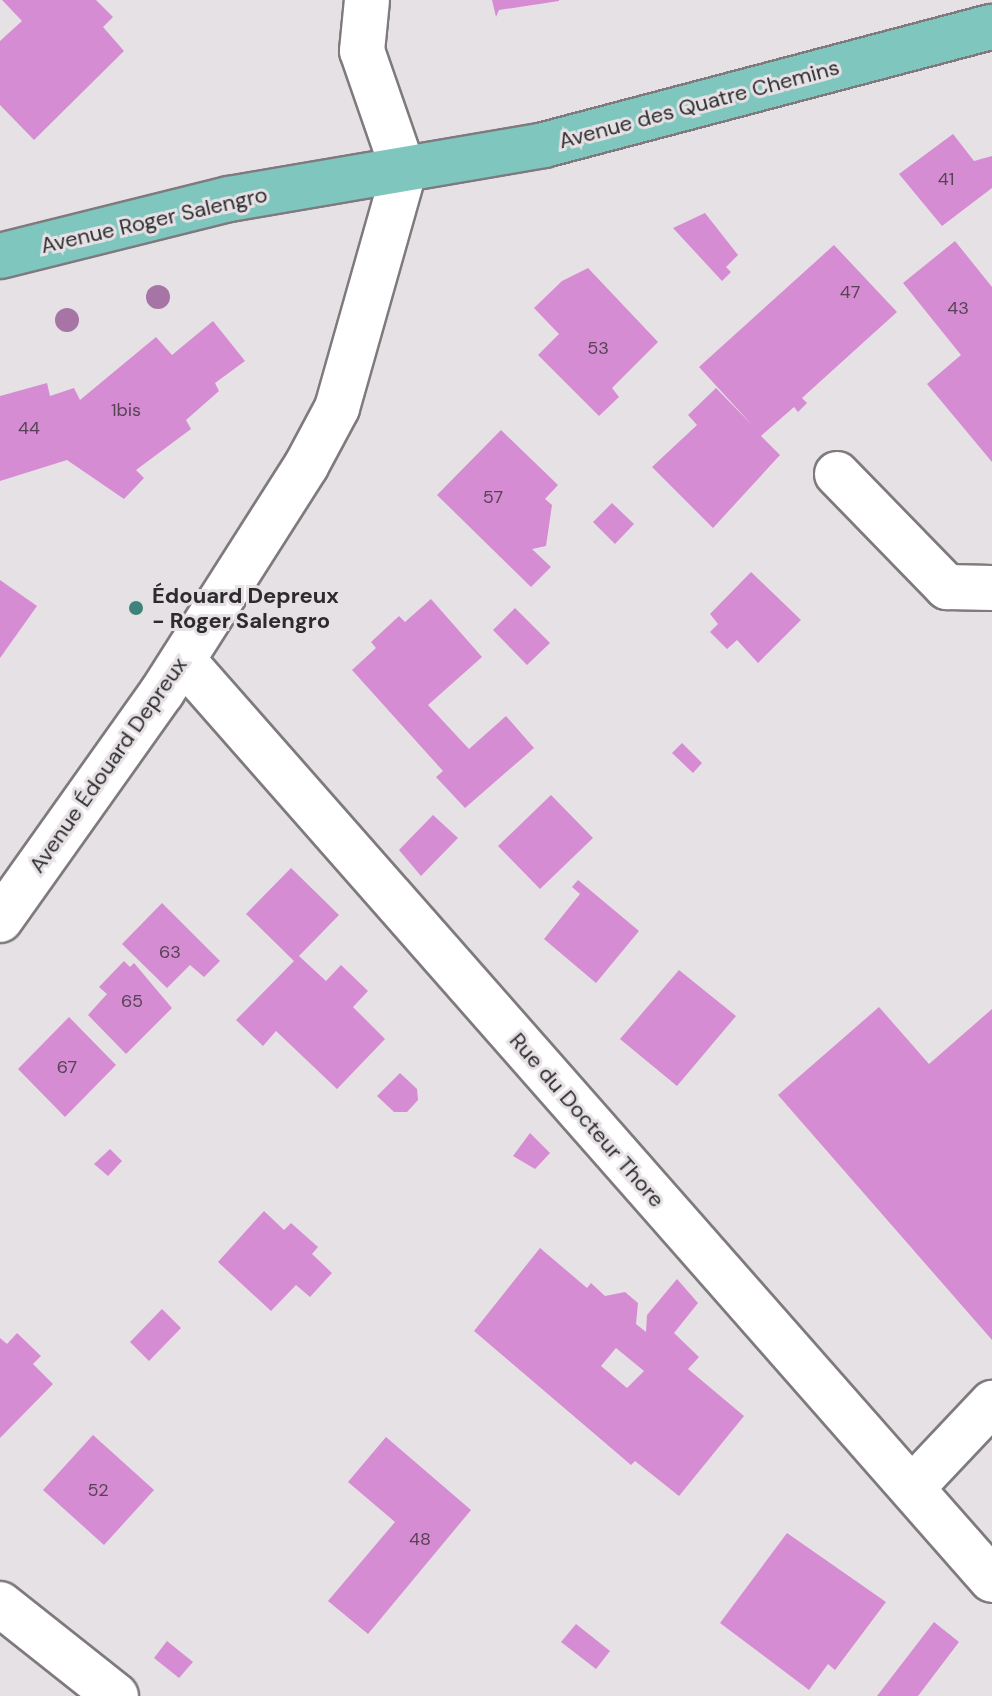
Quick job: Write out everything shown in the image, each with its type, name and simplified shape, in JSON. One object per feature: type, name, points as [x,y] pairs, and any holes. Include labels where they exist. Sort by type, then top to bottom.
[{"type":"main road","name":"Avenue des Quatre Chemins","points":[[404,172],[544,145],[992,27]]},
{"type":"main road","name":"Avenue Roger Salengro","points":[[0,256],[229,199],[404,172]]},
{"type":"street","points":[[367,0],[362,51],[404,172]]},
{"type":"street","name":"Avenue Édouard Depreux","points":[[0,920],[183,660],[337,408],[404,172]]},
{"type":"street","points":[[837,474],[947,587],[992,588]]},
{"type":"street","name":"Rue du Docteur Thore","points":[[183,660],[992,1580]]},
{"type":"street","points":[[912,1488],[992,1403]]},
{"type":"street","points":[[0,1604],[116,1696]]},
{"type":"building","points":[[2,0],[96,0],[113,17],[103,27],[124,51],[34,140],[0,105],[0,41],[22,21]]},
{"type":"building","points":[[492,0],[559,1],[499,10],[496,17]]},
{"type":"building","points":[[953,134],[974,161],[992,156],[992,188],[942,226],[899,174]]},
{"type":"building","points":[[705,213],[738,255],[726,267],[731,272],[722,281],[673,228]]},
{"type":"building","points":[[955,241],[992,287],[992,462],[927,384],[961,355],[903,283]]},
{"type":"building","points":[[834,245],[897,312],[802,398],[807,403],[798,412],[794,407],[761,436],[780,455],[713,528],[652,467],[697,425],[688,415],[716,388],[754,427],[699,367]]},
{"type":"building","points":[[588,268],[658,342],[612,388],[619,397],[599,416],[538,355],[559,334],[534,308],[562,281]]},
{"type":"building","points":[[213,321],[245,361],[215,383],[219,391],[186,420],[191,429],[136,470],[144,478],[124,499],[67,460],[0,481],[0,396],[47,383],[50,396],[74,388],[80,400],[156,337],[172,355]]},
{"type":"building","points":[[501,430],[558,485],[545,499],[552,505],[546,546],[532,549],[551,567],[531,587],[437,495]]},
{"type":"building","points":[[612,503],[634,524],[615,544],[593,522]]},
{"type":"building","points":[[751,572],[801,620],[758,663],[737,640],[727,649],[710,632],[718,624],[710,614]]},
{"type":"building","points":[[0,580],[37,606],[0,658]]},
{"type":"building","points":[[431,599],[482,657],[428,705],[469,749],[506,716],[534,748],[465,808],[436,777],[443,771],[352,670],[376,648],[371,642],[399,616],[405,622]]},
{"type":"building","points":[[515,608],[550,643],[527,665],[493,630]]},
{"type":"building","points":[[682,743],[702,763],[693,773],[672,753]]},
{"type":"building","points":[[551,795],[593,838],[540,889],[498,846]]},
{"type":"building","points":[[433,815],[458,838],[421,876],[399,850]]},
{"type":"building","points":[[291,868],[339,915],[299,956],[326,981],[341,965],[368,991],[353,1007],[385,1039],[337,1089],[276,1031],[263,1046],[236,1020],[294,961],[246,914]]},
{"type":"building","points":[[578,880],[639,931],[596,983],[544,939],[580,894],[572,887]]},
{"type":"building","points":[[162,903],[220,961],[204,977],[190,965],[167,988],[122,944]]},
{"type":"building","points":[[124,961],[130,967],[134,963],[172,1008],[126,1054],[88,1015],[107,994],[99,987]]},
{"type":"building","points":[[679,970],[736,1016],[677,1086],[620,1039]]},
{"type":"building","points":[[879,1007],[929,1064],[992,1009],[992,1340],[778,1095]]},
{"type":"building","points":[[69,1017],[116,1065],[65,1117],[18,1069]]},
{"type":"building","points":[[400,1073],[417,1089],[418,1100],[407,1112],[394,1112],[377,1096]]},
{"type":"building","points":[[530,1133],[550,1153],[535,1169],[513,1156]]},
{"type":"building","points":[[110,1149],[122,1161],[108,1176],[94,1164]]},
{"type":"building","points":[[264,1211],[284,1230],[291,1223],[318,1247],[312,1254],[332,1273],[310,1297],[296,1285],[271,1311],[218,1262]]},
{"type":"building","points":[[540,1248],[587,1288],[591,1283],[605,1296],[625,1292],[638,1303],[636,1324],[646,1332],[647,1315],[677,1279],[698,1303],[674,1333],[699,1357],[688,1369],[744,1416],[679,1496],[635,1461],[631,1465],[474,1331]],"holes":[[[616,1348],[644,1371],[627,1388],[601,1366]]]},
{"type":"building","points":[[162,1309],[181,1328],[149,1361],[130,1342]]},
{"type":"building","points":[[17,1333],[41,1356],[33,1364],[53,1384],[0,1438],[0,1338],[7,1344]]},
{"type":"building","points":[[93,1435],[154,1490],[104,1545],[43,1490]]},
{"type":"building","points":[[386,1437],[471,1510],[368,1634],[328,1601],[395,1522],[348,1482]]},
{"type":"building","points":[[787,1533],[886,1602],[835,1670],[828,1664],[809,1690],[720,1623]]},
{"type":"building","points":[[934,1622],[959,1642],[918,1696],[877,1696]]},
{"type":"building","points":[[576,1624],[610,1651],[596,1669],[561,1642]]},
{"type":"building","points":[[167,1641],[193,1662],[179,1678],[154,1658]]},
{"type":"place","name":"Édouard Depreux - Roger Salengro","points":[[136,608]]}]
